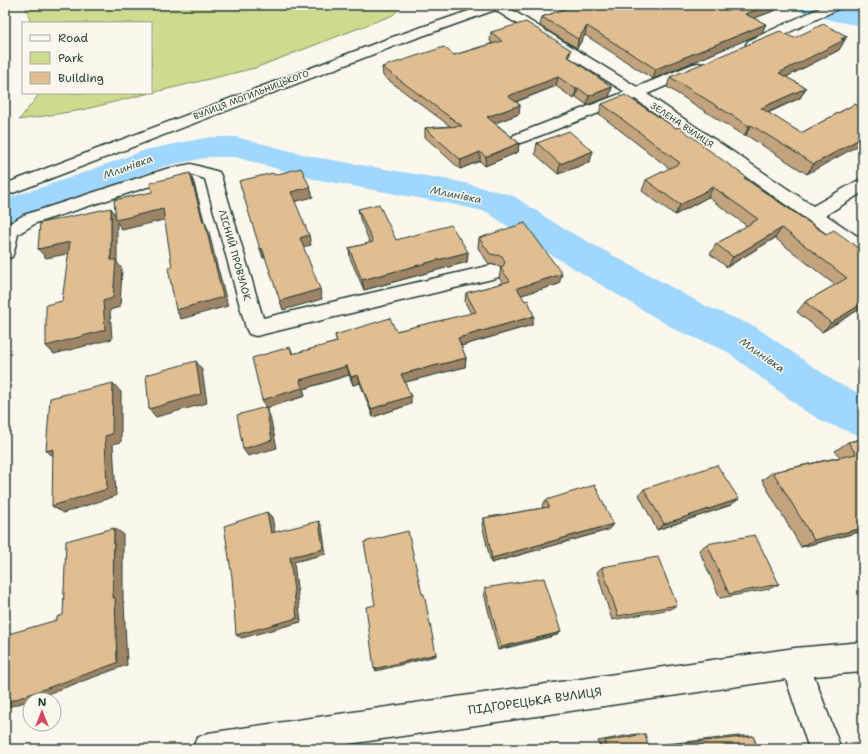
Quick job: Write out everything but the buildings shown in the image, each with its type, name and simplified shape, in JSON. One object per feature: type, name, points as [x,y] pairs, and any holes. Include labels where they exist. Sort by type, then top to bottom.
[{"type":"street","points":[[743,48],[836,5]]},
{"type":"street","name":"ЗЕЛЕНА ВУЛИЦЯ","points":[[498,6],[636,94],[863,249]]},
{"type":"street","name":"ВУЛИЦЯ МОГИЛЬНИЦЬКОГО","points":[[5,190],[392,42],[498,6]]},
{"type":"street","points":[[520,138],[636,94],[707,63]]},
{"type":"street","name":"ЛІСНИЙ ПРОВУЛОК","points":[[5,252],[10,232],[30,219],[172,173],[190,169],[213,176],[256,328],[492,272]]},
{"type":"street","points":[[813,214],[863,185]]},
{"type":"street","name":"ПІДГОРЕЦЬКА ВУЛИЦЯ","points":[[208,749],[795,663],[863,657]]},
{"type":"street","points":[[795,663],[825,749]]},
{"type":"green space","points":[[25,5],[403,5],[393,15],[255,68],[152,93],[152,22],[31,22]]},
{"type":"green space","points":[[39,94],[146,94],[82,110],[19,120]]},
{"type":"waterway","name":"Млинівка","points":[[805,5],[834,13],[863,18]]},
{"type":"waterway","name":"Млинівка","points":[[5,212],[81,186],[157,157],[210,147],[236,147],[314,168],[456,193],[499,203],[548,236],[691,318],[741,339],[821,397],[840,408],[863,416]]}]
